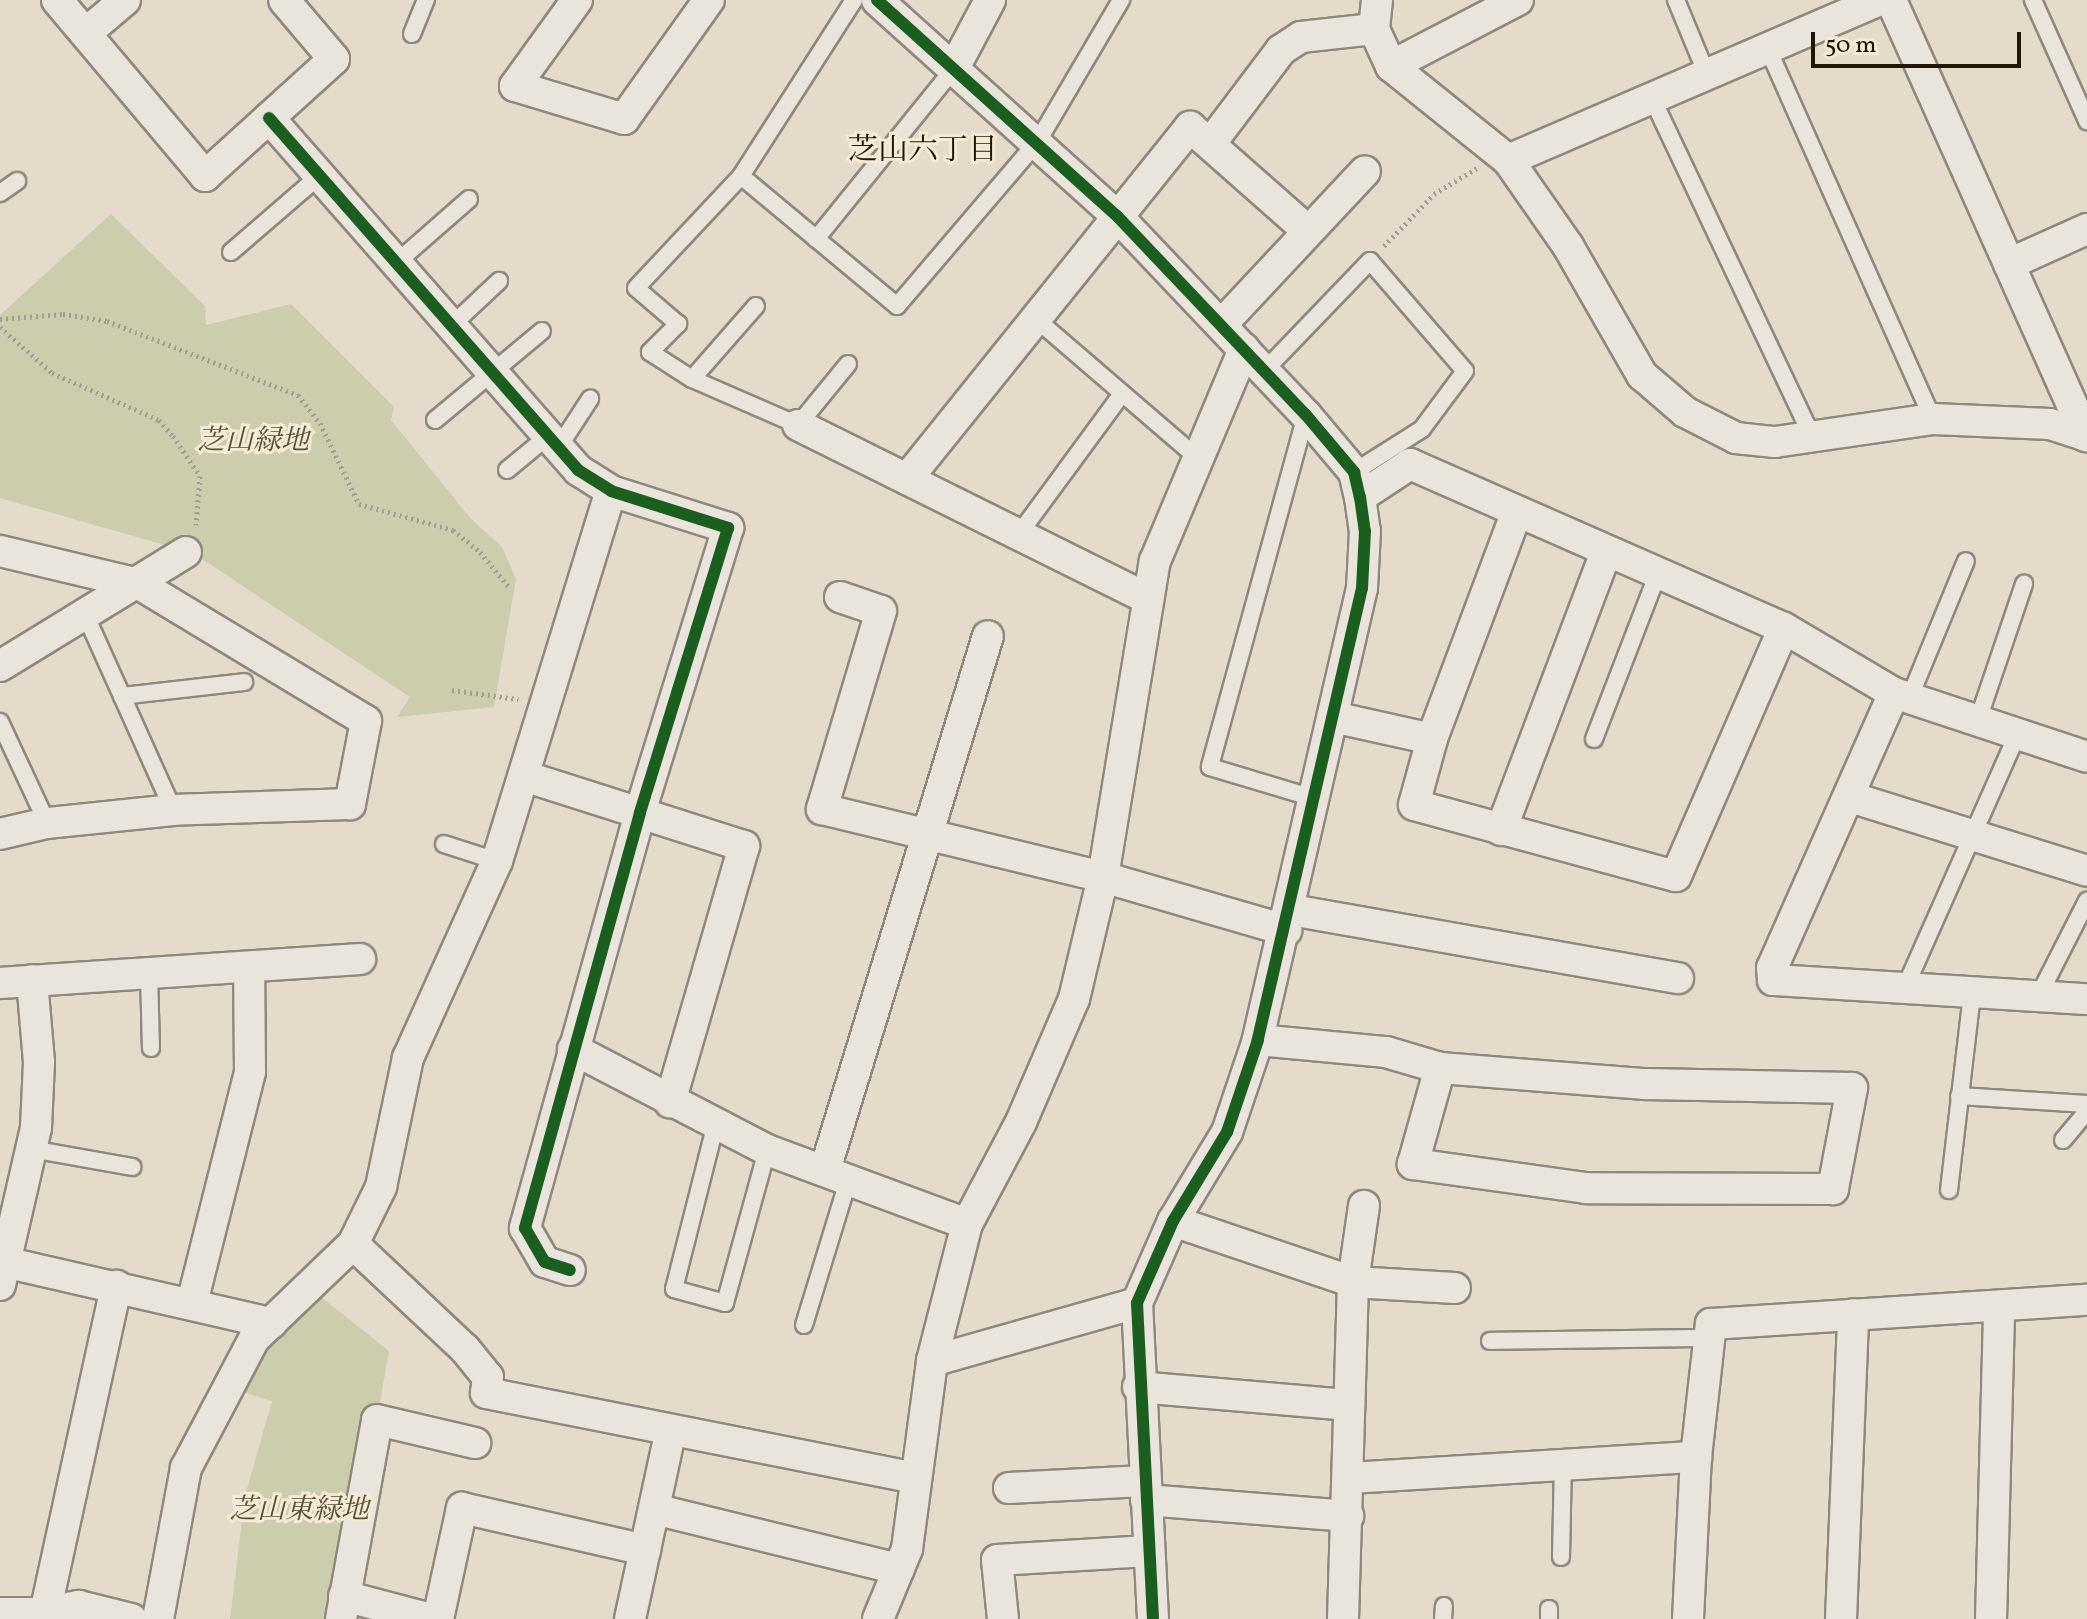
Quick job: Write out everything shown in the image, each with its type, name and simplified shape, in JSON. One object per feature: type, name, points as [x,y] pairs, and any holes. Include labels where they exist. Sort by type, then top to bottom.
[{"type":"street","points":[[57,0],[205,176],[334,59],[284,0]]},
{"type":"street","points":[[86,33],[125,0]]},
{"type":"street","points":[[577,0],[515,86],[624,119],[709,0]]},
{"type":"street","points":[[877,0],[953,70],[1038,141],[1117,216],[1266,369],[1306,415],[1357,485],[1365,531],[1362,588],[1317,799],[1258,1040],[1227,1132],[1173,1221],[1137,1303],[1138,1387],[1153,1619]]},
{"type":"street","points":[[953,70],[990,0]]},
{"type":"street","points":[[1391,66],[1518,0]]},
{"type":"street","points":[[1504,157],[1653,100],[1880,0]]},
{"type":"street","points":[[1891,0],[2087,435]]},
{"type":"street","points":[[1210,144],[1281,50],[1301,37],[1375,14],[1391,66],[1504,157],[1568,246],[1642,375],[1685,412],[1736,438],[1814,440],[1933,419],[2050,424],[2087,435]]},
{"type":"street","points":[[269,118],[578,470],[611,491],[728,528],[640,813],[525,1228],[545,1262],[570,1270]]},
{"type":"street","points":[[907,479],[1190,127],[1308,231]]},
{"type":"street","points":[[1222,324],[1365,171]]},
{"type":"street","points":[[2009,264],[2087,229]]},
{"type":"street","points":[[878,1619],[907,1549],[932,1361],[967,1224],[1021,1122],[1074,999],[1103,877],[1145,597],[1195,456],[1244,349]]},
{"type":"street","points":[[798,425],[1145,597]]},
{"type":"street","points":[[1357,485],[1410,464],[1516,514],[1784,628],[1901,696],[2087,757]]},
{"type":"street","points":[[158,1619],[186,1468],[254,1339],[353,1244],[381,1187],[408,1058],[497,861],[611,491]]},
{"type":"street","points":[[1516,514],[1432,739],[1414,805],[1676,876],[1784,628]]},
{"type":"street","points":[[0,551],[139,584],[366,721],[350,804],[173,810],[47,823],[0,834]]},
{"type":"street","points":[[0,666],[139,584],[186,552]]},
{"type":"street","points":[[1501,830],[1606,552]]},
{"type":"street","points":[[840,597],[881,611],[822,809],[1289,920],[1678,978]]},
{"type":"street","points":[[836,1175],[927,835],[988,636]]},
{"type":"street","points":[[1901,696],[1850,797],[1772,968],[1773,980],[1972,995],[2087,999]]},
{"type":"street","points":[[1333,717],[1432,739]]},
{"type":"street","points":[[524,776],[744,846],[670,1103]]},
{"type":"street","points":[[1850,797],[2087,871]]},
{"type":"street","points":[[0,983],[360,959]]},
{"type":"street","points":[[192,1303],[250,1072],[249,967]]},
{"type":"street","points":[[32,980],[39,1062],[31,1149],[4,1274],[116,1286],[271,1323]]},
{"type":"street","points":[[1258,1040],[1386,1052],[1440,1068],[1645,1084],[1852,1088],[1833,1189],[1586,1188],[1413,1164],[1440,1068]]},
{"type":"street","points":[[573,1049],[715,1127],[767,1150],[967,1224]]},
{"type":"street","points":[[1343,1619],[1353,1282],[1364,1206]]},
{"type":"street","points":[[1173,1221],[1353,1282],[1455,1288]]},
{"type":"street","points":[[353,1244],[465,1349],[488,1377],[486,1393],[915,1478]]},
{"type":"street","points":[[45,1613],[116,1286]]},
{"type":"street","points":[[1688,1619],[1696,1457],[1711,1324],[2087,1300]]},
{"type":"street","points":[[932,1361],[1137,1303]]},
{"type":"street","points":[[1991,1619],[1999,1307]]},
{"type":"street","points":[[1841,1619],[1853,1314]]},
{"type":"street","points":[[1138,1387],[1349,1405]]},
{"type":"street","points":[[431,1619],[343,1608],[377,1420],[475,1443]]},
{"type":"street","points":[[630,1619],[671,1430]]},
{"type":"street","points":[[1349,1478],[1696,1457]]},
{"type":"street","points":[[1009,1488],[1145,1491],[1348,1516]]},
{"type":"street","points":[[438,1619],[462,1508],[645,1550]]},
{"type":"street","points":[[654,1509],[899,1569]]},
{"type":"street","points":[[1003,1619],[997,1560],[1149,1551]]},
{"type":"street","points":[[0,1613],[45,1613],[79,1606],[131,1619]]},
{"type":"lane","points":[[412,34],[426,0]]},
{"type":"lane","points":[[848,364],[798,425],[692,379],[650,352],[678,324],[636,288],[741,176],[854,0]]},
{"type":"lane","points":[[741,176],[897,306],[1038,141],[1121,0]]},
{"type":"lane","points":[[1676,0],[1707,75]]},
{"type":"lane","points":[[2033,0],[2087,121]]},
{"type":"lane","points":[[1768,49],[1933,419]]},
{"type":"lane","points":[[816,239],[953,70]]},
{"type":"lane","points":[[1653,100],[1814,440]]},
{"type":"lane","points":[[231,252],[318,177]]},
{"type":"lane","points":[[0,193],[17,181]]},
{"type":"lane","points":[[396,263],[469,199]]},
{"type":"lane","points":[[1266,369],[1370,261],[1465,371],[1422,429],[1357,485]]},
{"type":"lane","points":[[451,326],[499,281]]},
{"type":"lane","points":[[692,379],[756,306]]},
{"type":"lane","points":[[1036,319],[1195,456]]},
{"type":"lane","points":[[435,420],[542,331]]},
{"type":"lane","points":[[1019,534],[1122,394]]},
{"type":"lane","points":[[507,470],[553,442],[590,399]]},
{"type":"lane","points":[[1306,415],[1210,767],[1317,799]]},
{"type":"lane","points":[[1901,696],[1966,561]]},
{"type":"lane","points":[[1594,739],[1658,573]]},
{"type":"lane","points":[[1978,720],[2024,584]]},
{"type":"lane","points":[[86,616],[173,810]]},
{"type":"lane","points":[[122,696],[244,682]]},
{"type":"lane","points":[[0,722],[47,823]]},
{"type":"lane","points":[[1904,990],[2017,735]]},
{"type":"lane","points":[[444,844],[497,861]]},
{"type":"lane","points":[[2038,997],[2087,901]]},
{"type":"lane","points":[[149,973],[151,1048]]},
{"type":"lane","points":[[1949,1190],[1972,995]]},
{"type":"lane","points":[[1959,1096],[2087,1104]]},
{"type":"lane","points":[[2063,1140],[2087,1111]]},
{"type":"lane","points":[[715,1127],[674,1289],[725,1303],[767,1150]]},
{"type":"lane","points":[[31,1149],[132,1167]]},
{"type":"lane","points":[[804,1325],[836,1175]]},
{"type":"lane","points":[[1490,1341],[1709,1338]]},
{"type":"lane","points":[[1561,1557],[1563,1465]]},
{"type":"path","points":[[1370,261],[1434,194],[1504,157]]},
{"type":"path","points":[[0,319],[63,314],[107,321],[298,395],[320,423],[359,504],[453,530],[480,552],[508,586]]},
{"type":"path","points":[[0,327],[52,373],[159,420],[173,436],[200,476],[202,494],[186,552]]},
{"type":"path","points":[[452,690],[497,693],[543,707]]},
{"type":"green space","name":"芝山緑地","points":[[111,214],[205,306],[206,325],[291,304],[394,407],[391,420],[471,519],[502,547],[516,579],[494,707],[397,717],[410,697],[193,553],[0,498],[0,315]]},
{"type":"green space","name":"芝山東緑地","points":[[321,1297],[389,1351],[380,1402],[370,1419],[337,1619],[230,1619],[245,1496],[272,1401],[236,1390],[277,1328]]},
{"type":"cycle path","points":[[877,0],[1117,216],[1306,415],[1354,472],[1360,497],[1365,531],[1362,588],[1258,1040],[1227,1132],[1173,1221],[1137,1303],[1153,1619]]},
{"type":"cycle path","points":[[269,118],[578,470],[611,491],[728,528],[640,813],[525,1228],[545,1262],[570,1270]]},
{"type":"district","name":"芝山六丁目","points":[[923,151]]}]
